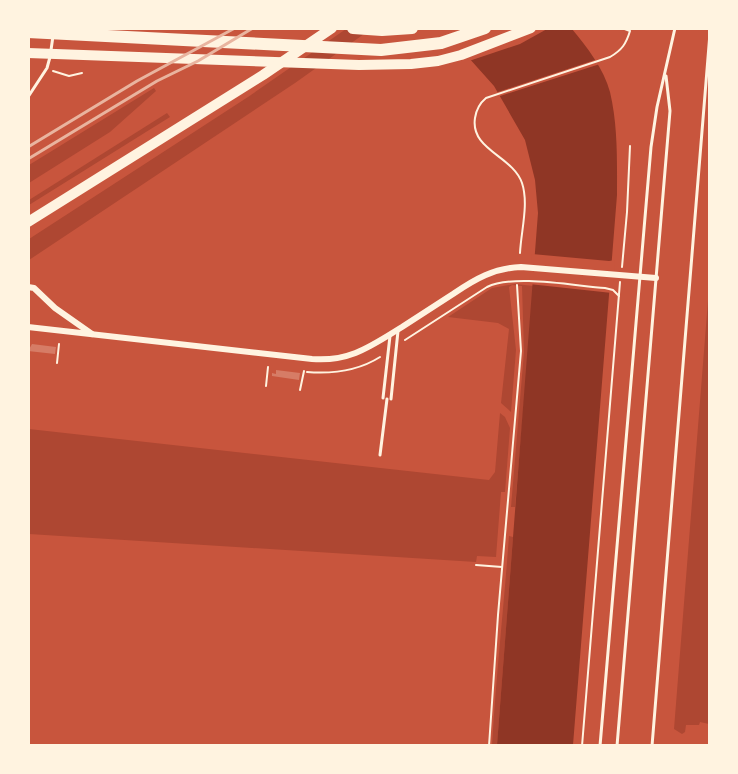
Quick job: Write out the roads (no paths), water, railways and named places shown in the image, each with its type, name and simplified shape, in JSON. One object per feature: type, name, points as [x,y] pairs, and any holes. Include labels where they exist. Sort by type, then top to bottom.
[{"type":"highway","points":[[28,222],[263,75],[332,28]]},
{"type":"highway","points":[[353,28],[412,28]]},
{"type":"highway","points":[[28,32],[381,50],[441,43],[485,28]]},
{"type":"highway","points":[[28,53],[359,65],[411,64],[461,55],[531,28]]},
{"type":"street","points":[[28,327],[322,360],[358,353],[483,275],[505,268],[656,278]]},
{"type":"street","points":[[28,286],[95,336]]},
{"type":"lane","points":[[28,97],[47,68],[54,38],[52,28]]},
{"type":"lane","points":[[600,746],[638,276],[651,147],[657,107],[675,28]]},
{"type":"lane","points":[[652,746],[708,88],[710,33]]},
{"type":"lane","points":[[617,746],[670,111],[666,74]]},
{"type":"lane","points":[[380,455],[398,329]]},
{"type":"lane","points":[[387,399],[390,334]]},
{"type":"railway","points":[[28,147],[137,81],[235,28]]},
{"type":"railway","points":[[28,159],[157,81],[198,61],[253,28]]}]
